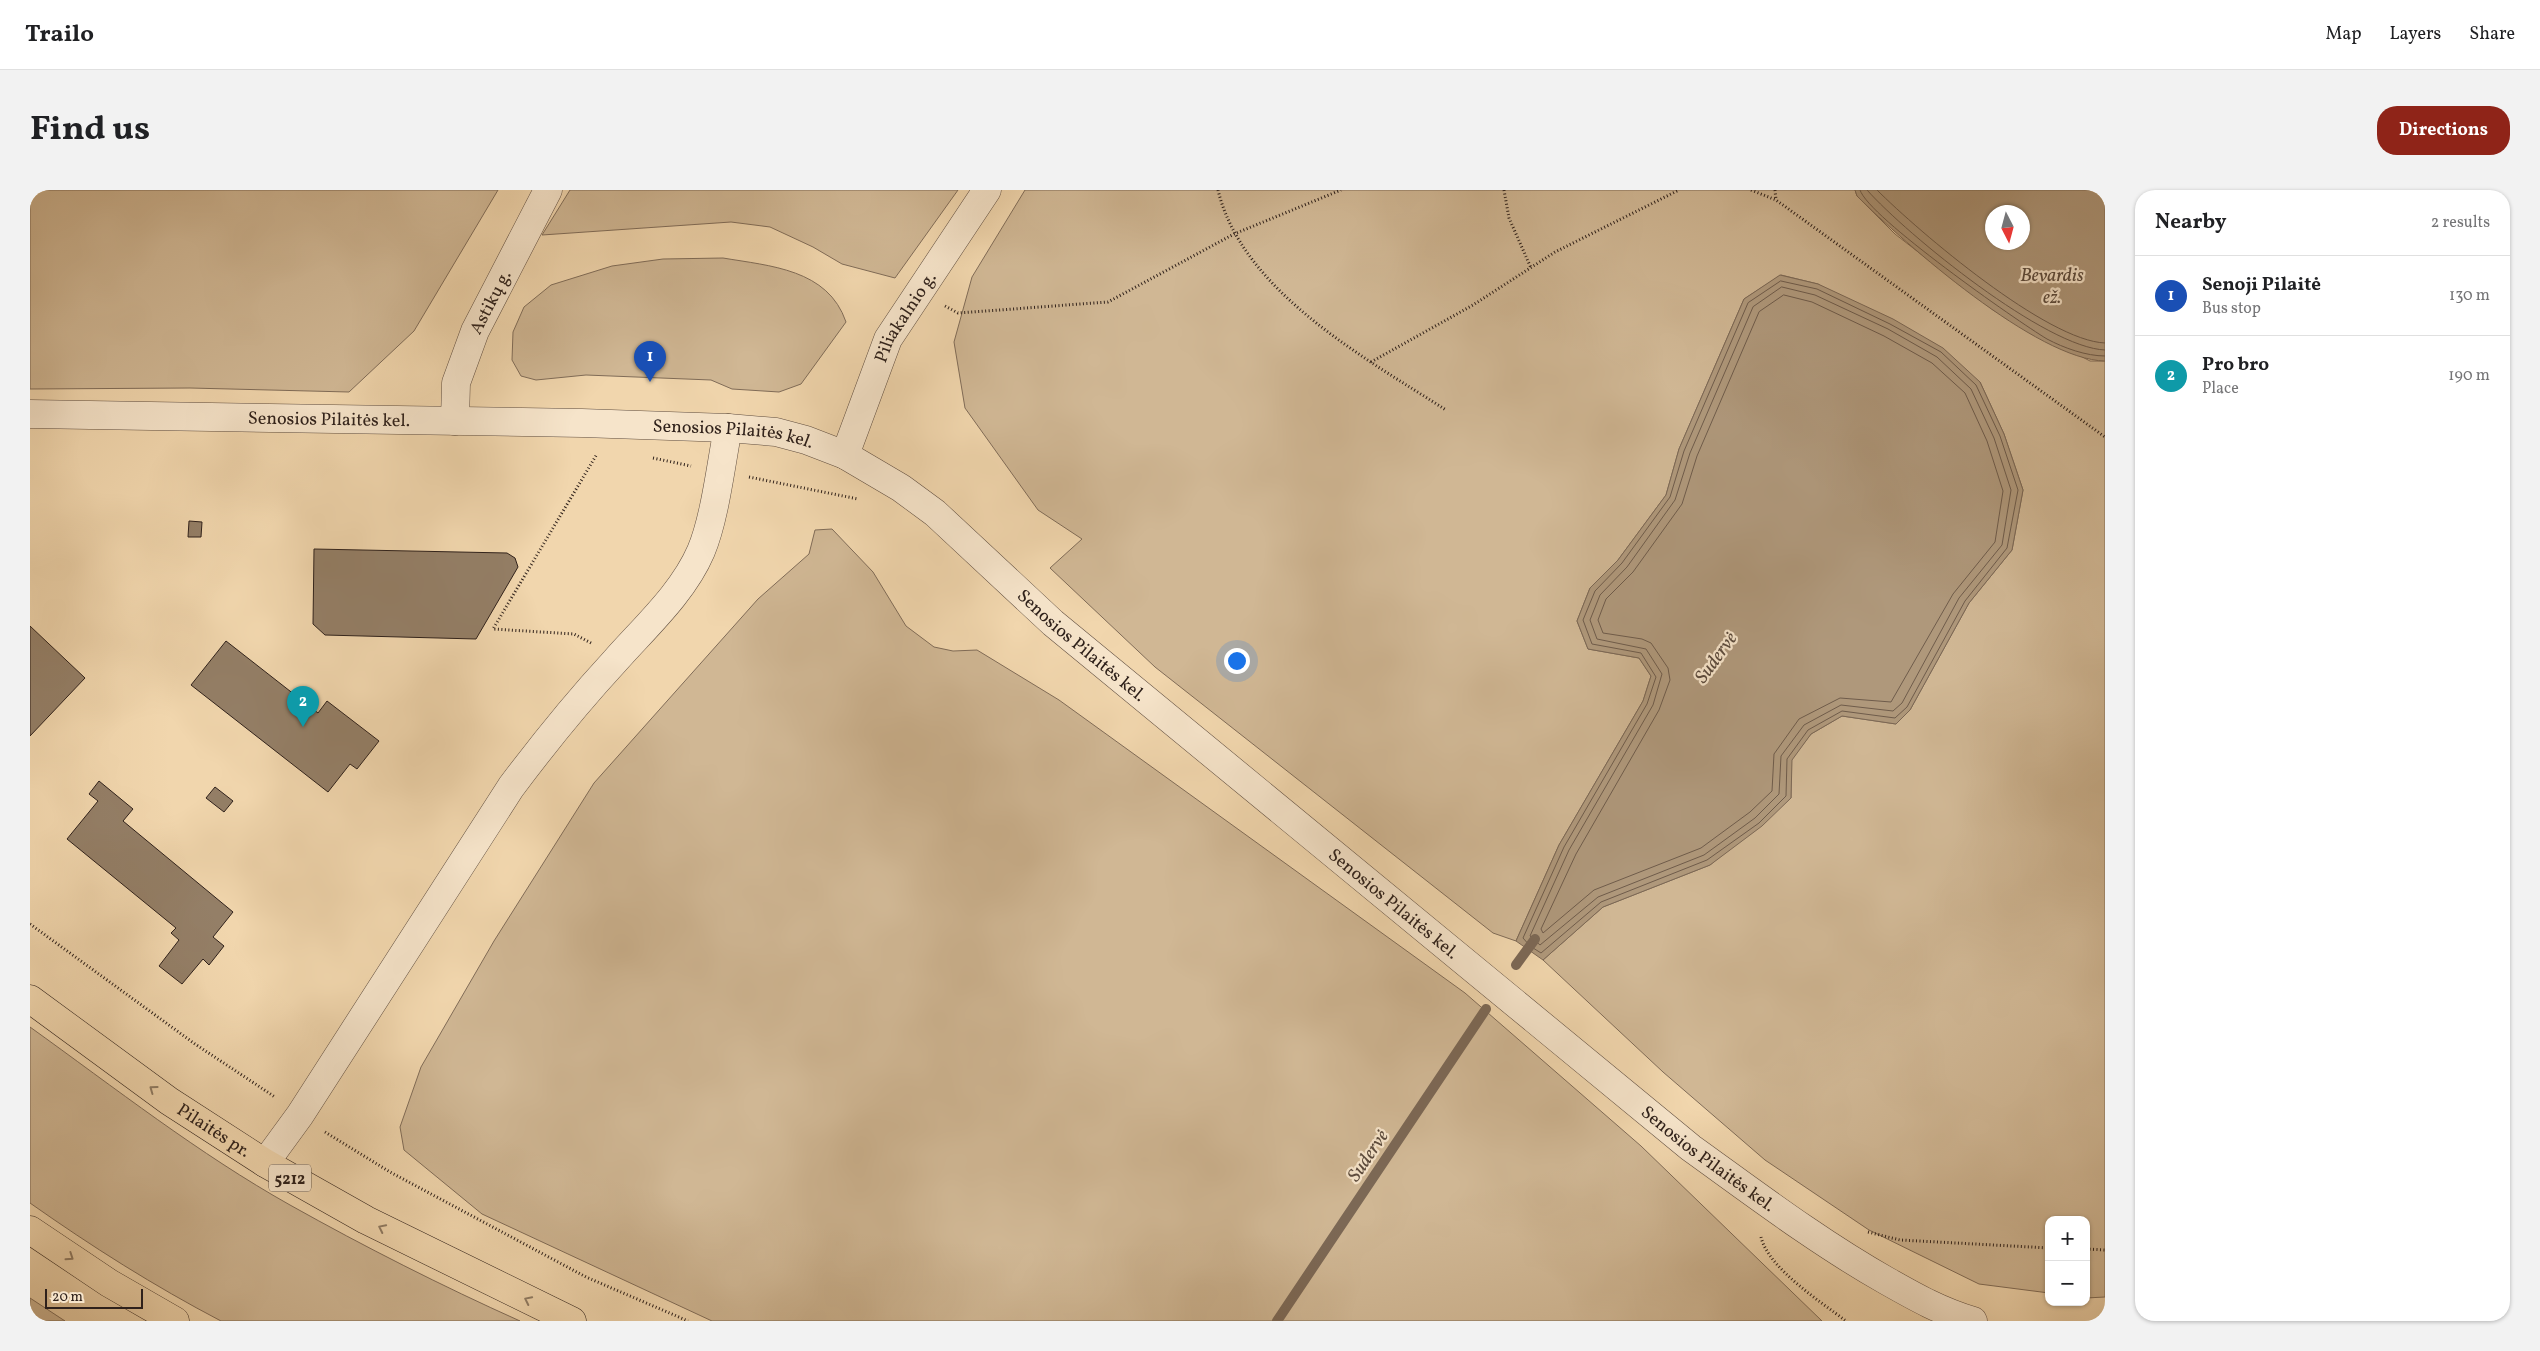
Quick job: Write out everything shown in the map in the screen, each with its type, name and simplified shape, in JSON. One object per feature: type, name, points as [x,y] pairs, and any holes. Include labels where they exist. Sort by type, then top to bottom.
[{"type":"main road","name":"Pilaitės pr.","points":[[30,999],[169,1101],[264,1164],[366,1220],[572,1321]]},
{"type":"main road","points":[[30,1230],[109,1283],[175,1321]]},
{"type":"street","name":"Astikų g.","points":[[455,421],[456,383],[475,331],[548,190]]},
{"type":"street","name":"Piliakalnio g.","points":[[845,455],[888,339],[987,190]]},
{"type":"street","name":"Senosios Pilaitės kel.","points":[[30,414],[455,421],[728,428],[776,432],[806,440],[845,455],[902,488],[935,513],[1053,623],[1691,1148],[1859,1265],[1944,1312],[1973,1321]]},
{"type":"street","points":[[264,1164],[300,1115],[511,786],[573,709],[669,599],[694,564],[702,549],[710,519],[728,428]]},
{"type":"path","points":[[1218,190],[1222,208],[1234,234],[1258,267],[1294,306],[1371,362],[1446,410]]},
{"type":"path","points":[[920,292],[958,314],[1108,302],[1234,234],[1342,190]]},
{"type":"path","points":[[1504,190],[1510,218],[1531,268]]},
{"type":"path","points":[[1371,362],[1473,305],[1555,252],[1679,190]]},
{"type":"path","points":[[1751,190],[1776,200],[2105,437]]},
{"type":"path","points":[[1775,190],[1776,200]]},
{"type":"path","points":[[594,644],[574,634],[493,629],[602,446]]},
{"type":"path","points":[[30,924],[195,1044],[345,1145],[390,1172],[577,1272],[688,1321]]},
{"type":"path","points":[[1765,1201],[1758,1226],[1763,1247],[1793,1281],[1846,1321]]},
{"type":"path","points":[[1866,1232],[1900,1240],[2045,1248]]},
{"type":"path","points":[[2090,1250],[2105,1250]]},
{"type":"shaded area","points":[[30,190],[498,190],[414,331],[349,392],[190,388],[30,389]]},
{"type":"shaded area","points":[[570,190],[958,190],[895,278],[842,264],[813,247],[770,227],[731,222],[542,235]]},
{"type":"shaded area","points":[[1025,190],[1855,190],[1857,196],[1895,234],[1993,310],[2090,361],[2105,361],[2105,1297],[2090,1298],[2090,1216],[2045,1216],[2045,1292],[1979,1284],[1869,1230],[1765,1160],[1663,1072],[1543,960],[1603,907],[1710,865],[1791,798],[1791,760],[1811,734],[1842,716],[1896,724],[1910,710],[1969,603],[2012,550],[2023,490],[2004,434],[1980,382],[1818,284],[1781,275],[1744,299],[1679,449],[1666,495],[1618,560],[1590,588],[1577,621],[1588,649],[1639,658],[1651,676],[1643,701],[1559,845],[1516,941],[1493,933],[1155,667],[1050,568],[1082,539],[1038,510],[965,408],[954,342],[972,277]]},
{"type":"shaded area","points":[[723,258],[760,264],[795,273],[812,281],[826,291],[837,304],[846,322],[801,384],[779,392],[732,389],[711,380],[586,375],[536,380],[521,376],[512,360],[513,332],[524,307],[551,285],[612,266],[663,259]]},
{"type":"shaded area","points":[[832,529],[873,572],[906,626],[934,647],[953,651],[977,650],[1059,700],[1465,993],[1641,1146],[1822,1321],[712,1321],[482,1214],[404,1150],[400,1127],[421,1067],[494,941],[594,783],[758,599],[809,554],[815,530]]},
{"type":"shaded area","points":[[30,1027],[158,1120],[256,1185],[375,1251],[520,1321],[221,1321],[147,1280],[30,1203]]},
{"type":"shaded area","points":[[30,1298],[65,1321],[30,1321]]},
{"type":"water","name":"Bevardis ež.","points":[[1855,190],[2105,190],[2105,361],[2077,356],[2044,342],[2009,321],[1939,269],[1857,196]]},
{"type":"water","points":[[1780,275],[1818,284],[1893,319],[1943,348],[1980,382],[2004,434],[2023,490],[2012,550],[1969,603],[1910,710],[1896,724],[1842,716],[1811,734],[1792,760],[1791,798],[1762,826],[1710,865],[1603,907],[1543,960],[1516,941],[1559,845],[1643,701],[1651,676],[1639,658],[1588,649],[1577,621],[1590,588],[1618,560],[1666,495],[1679,449],[1744,299]]},
{"type":"building","points":[[189,521],[202,522],[201,537],[188,537]]},
{"type":"building","points":[[314,549],[507,553],[515,558],[518,567],[476,639],[325,635],[313,624]]},
{"type":"building","points":[[30,626],[85,678],[30,736]]},
{"type":"building","points":[[226,641],[318,713],[327,701],[379,741],[357,769],[350,764],[328,792],[191,685]]},
{"type":"building","points":[[99,781],[133,809],[123,821],[233,912],[213,937],[224,946],[209,965],[203,959],[182,984],[159,966],[179,940],[171,933],[176,928],[67,839],[98,801],[89,794]]},
{"type":"building","points":[[215,787],[233,801],[224,812],[206,798]]},
{"type":"waterway","name":"Sudervė","points":[[1516,965],[1535,939]]},
{"type":"waterway","name":"Sudervė","points":[[1277,1321],[1486,1009]]},
{"type":"place","name":"Senoji Pilaitė","points":[[650,382]]},
{"type":"place","name":"Pro bro","points":[[303,727]]}]
